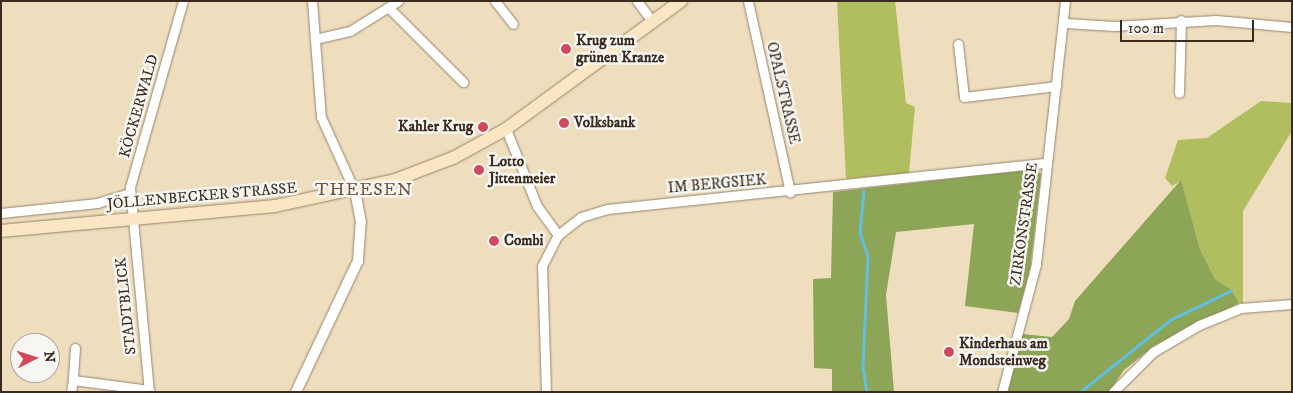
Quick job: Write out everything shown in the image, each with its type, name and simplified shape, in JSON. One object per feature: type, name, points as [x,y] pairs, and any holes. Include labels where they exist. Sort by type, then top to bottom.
[{"type":"main road","name":"JÖLLENBECKER STRASSE","points":[[1,231],[247,210],[355,192],[441,163],[506,129],[681,1]]},
{"type":"street","name":"KÖCKERWALD","points":[[130,219],[130,193],[183,1]]},
{"type":"street","points":[[296,392],[358,261],[361,222],[355,192],[324,126],[312,1]]},
{"type":"street","points":[[315,39],[342,34],[398,1]]},
{"type":"street","points":[[495,1],[513,24]]},
{"type":"street","points":[[637,1],[653,22]]},
{"type":"street","name":"OPALSTRASSE","points":[[748,1],[790,192]]},
{"type":"street","name":"ZIRKONSTRASSE","points":[[1002,392],[1036,264],[1065,23],[1065,1]]},
{"type":"street","points":[[389,8],[463,82]]},
{"type":"street","points":[[1179,94],[1182,20]]},
{"type":"street","points":[[1065,23],[1114,26],[1182,20],[1292,27]]},
{"type":"street","points":[[958,44],[964,97],[1056,86]]},
{"type":"street","points":[[506,129],[538,206],[558,235]]},
{"type":"street","name":"IM BERGSIEK","points":[[546,392],[541,277],[546,254],[558,235],[581,217],[607,209],[790,192],[1047,164]]},
{"type":"street","points":[[1,213],[97,203],[130,193]]},
{"type":"street","name":"STADTBLICK","points":[[72,380],[149,391],[130,219]]},
{"type":"street","points":[[1113,392],[1153,352],[1199,325],[1241,308],[1292,304]]},
{"type":"street","points":[[71,392],[76,348]]},
{"type":"green space","points":[[837,1],[895,1],[906,103],[915,107],[909,173],[846,179]]},
{"type":"green space","points":[[1261,101],[1292,103],[1292,131],[1243,211],[1243,303],[1239,303],[1231,289],[1215,279],[1200,249],[1181,181],[1172,186],[1165,178],[1178,140],[1207,138]]},
{"type":"green space","points":[[1036,169],[1041,174],[1030,270],[1018,313],[965,306],[974,224],[896,232],[886,295],[894,392],[832,392],[832,369],[814,368],[813,279],[831,278],[833,192]]},
{"type":"green space","points":[[1181,180],[1200,249],[1215,279],[1231,289],[1239,303],[1155,345],[1124,370],[1109,392],[1008,392],[1022,334],[1052,337],[1069,319],[1075,301]]},
{"type":"waterway","points":[[864,191],[860,233],[868,256],[863,367],[867,392]]},
{"type":"waterway","points":[[1080,392],[1170,320],[1230,291]]},
{"type":"place","name":"Krug zum grünen Kranze","points":[[566,49]]},
{"type":"place","name":"Volksbank","points":[[564,123]]},
{"type":"place","name":"Kahler Krug","points":[[483,127]]},
{"type":"place","name":"Lotto Jittenmeier","points":[[479,170]]},
{"type":"place","name":"Combi","points":[[494,241]]},
{"type":"place","name":"Kinderhaus am Mondsteinweg","points":[[949,352]]},
{"type":"district","name":"THEESEN","points":[[364,190]]}]
